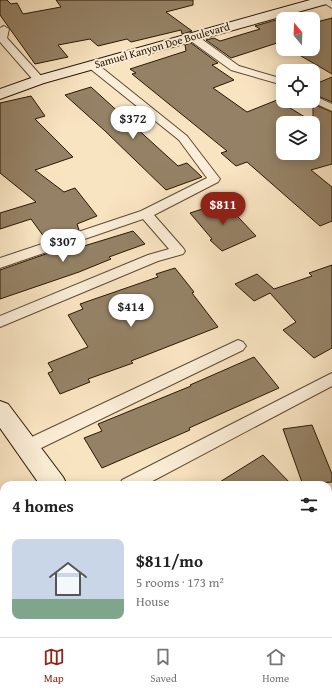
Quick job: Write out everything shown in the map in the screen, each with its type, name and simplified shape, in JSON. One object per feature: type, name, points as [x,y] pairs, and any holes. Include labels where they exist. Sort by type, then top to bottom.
[{"type":"street","points":[[325,0],[332,5]]},
{"type":"street","name":"Samuel Kanyon Doe Boulevard","points":[[0,94],[38,80],[325,0]]},
{"type":"street","points":[[4,29],[2,38],[38,80]]},
{"type":"street","points":[[192,37],[235,68],[276,80]]},
{"type":"street","points":[[0,263],[146,214],[214,179],[183,138],[92,65]]},
{"type":"street","points":[[320,102],[332,108]]},
{"type":"street","points":[[0,322],[153,258],[178,251],[146,214]]},
{"type":"street","points":[[27,447],[238,346]]},
{"type":"street","points":[[136,481],[332,379]]},
{"type":"street","points":[[0,410],[51,481]]},
{"type":"building","points":[[0,0],[7,0],[11,4],[17,3],[23,14],[61,7],[56,0],[193,0],[193,5],[166,12],[192,31],[182,34],[181,30],[131,42],[127,39],[98,46],[90,39],[58,45],[68,57],[35,64],[0,15]]},
{"type":"building","points":[[332,18],[332,74],[320,67],[320,64],[315,64],[301,56],[320,56],[320,21]]},
{"type":"building","points":[[276,20],[276,43],[231,58],[206,40],[214,38],[220,41],[260,29],[255,26]]},
{"type":"building","points":[[191,43],[218,63],[212,65],[234,80],[213,88],[247,112],[276,100],[276,108],[290,108],[303,116],[276,116],[276,160],[320,160],[320,116],[313,116],[313,108],[320,107],[332,112],[332,164],[311,170],[332,187],[332,221],[320,226],[247,162],[236,166],[221,153],[227,151],[132,74],[136,73],[130,69],[186,51],[185,45]]},
{"type":"building","points":[[332,77],[332,102],[320,97],[320,82]]},
{"type":"building","points":[[91,87],[178,166],[187,163],[202,177],[166,190],[65,95]]},
{"type":"building","points":[[31,96],[45,116],[35,119],[73,157],[35,170],[64,192],[75,188],[97,216],[77,224],[79,230],[47,241],[31,219],[0,229],[0,213],[36,202],[0,173],[0,103]]},
{"type":"building","points":[[224,202],[256,236],[222,251],[210,240],[212,239],[190,213]]},
{"type":"building","points":[[133,231],[145,244],[109,257],[111,259],[79,272],[0,299],[0,270],[83,241],[84,246]]},
{"type":"building","points":[[332,265],[332,348],[314,358],[283,330],[296,322],[270,293],[254,301],[235,284],[257,274],[274,289],[312,276],[309,273]]},
{"type":"building","points":[[175,268],[194,292],[192,293],[218,327],[131,361],[133,363],[88,379],[90,382],[60,394],[48,373],[53,371],[48,363],[88,347],[68,315],[83,309],[80,304],[158,277],[156,274]]},
{"type":"building","points":[[254,357],[279,388],[189,428],[190,430],[102,468],[84,438],[102,431],[98,424],[191,386],[190,385]]},
{"type":"building","points":[[312,425],[332,474],[332,481],[302,481],[283,429]]},
{"type":"building","points":[[263,455],[288,481],[221,481]]}]
